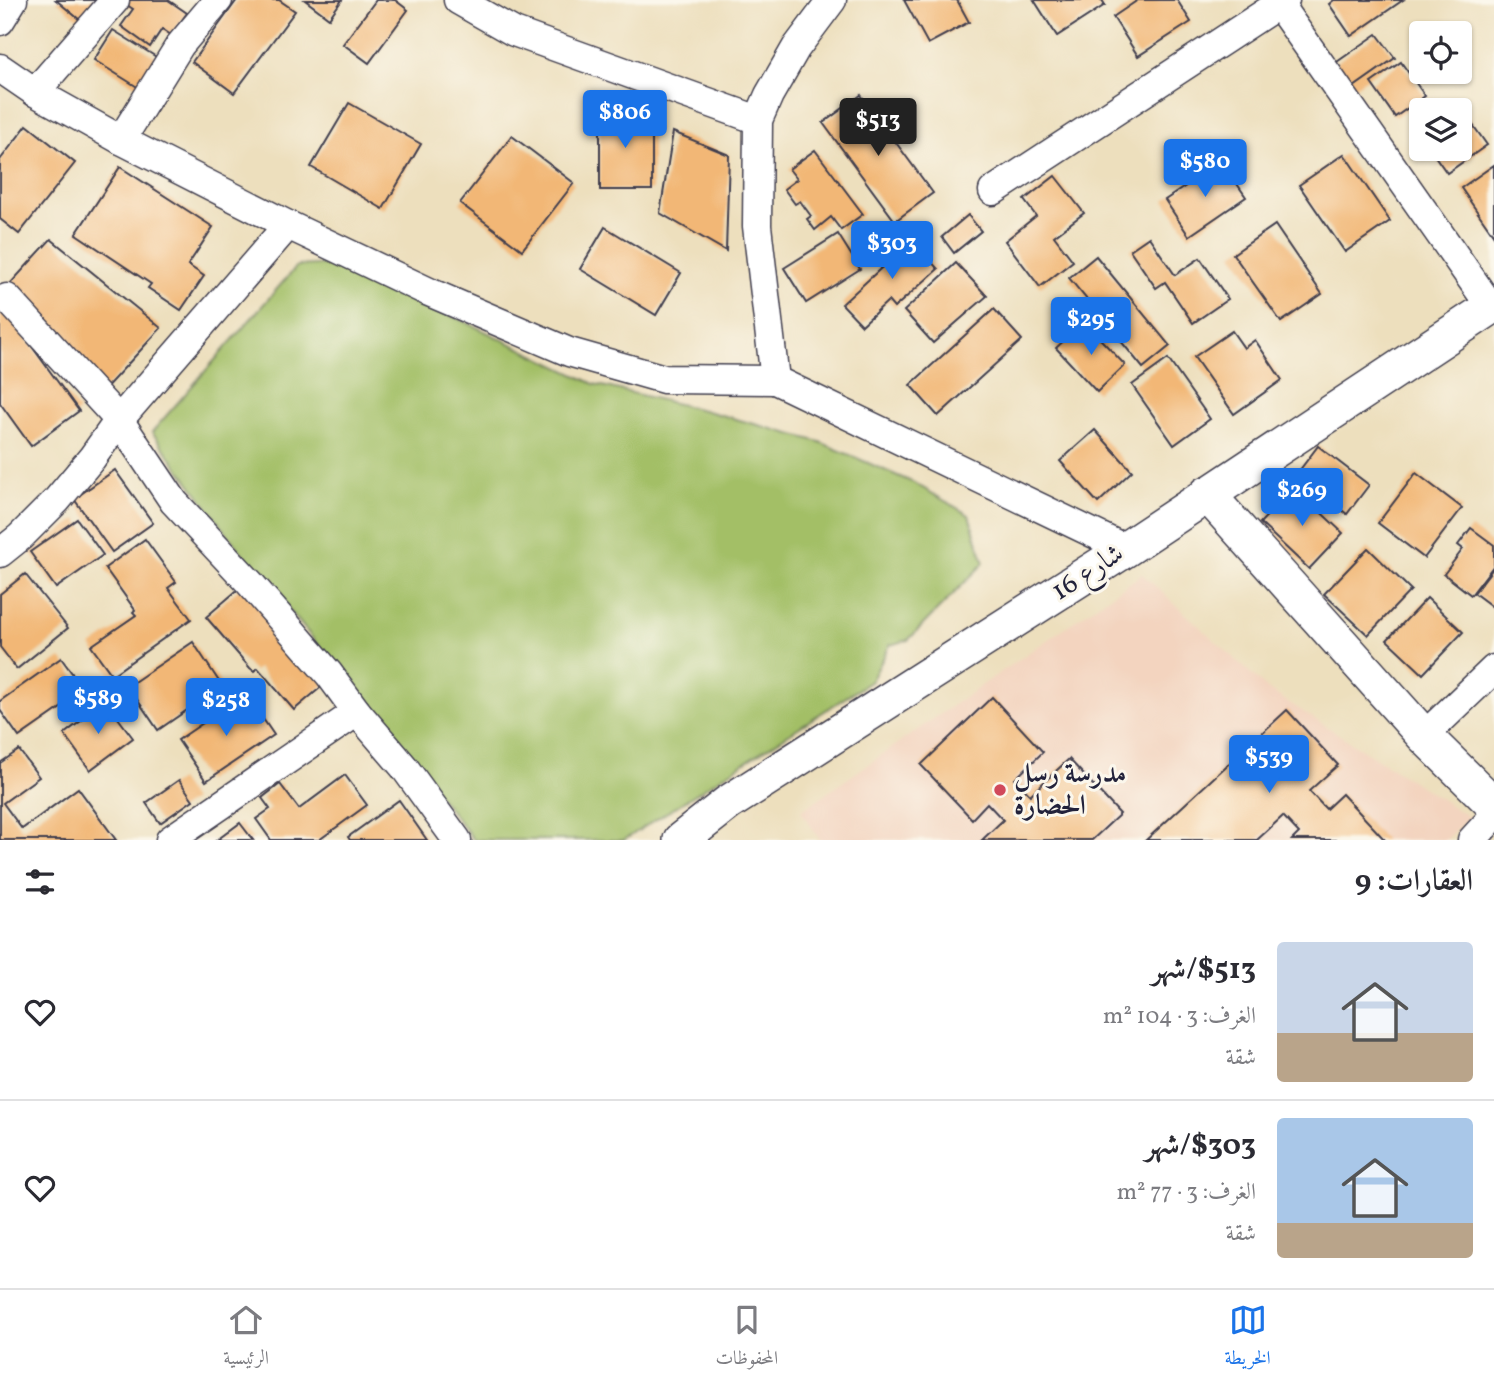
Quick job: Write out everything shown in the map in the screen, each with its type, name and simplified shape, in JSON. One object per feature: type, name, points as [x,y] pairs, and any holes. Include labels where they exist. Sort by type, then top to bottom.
[{"type":"street","points":[[0,21],[13,0]]},
{"type":"street","points":[[35,92],[114,0]]},
{"type":"street","points":[[121,140],[180,45],[218,0]]},
{"type":"street","points":[[458,0],[514,32],[758,120]]},
{"type":"street","points":[[775,380],[757,226],[758,120],[796,48],[832,0]]},
{"type":"street","points":[[993,191],[1282,2],[1492,306]]},
{"type":"street","points":[[0,68],[35,92],[121,140],[288,225],[429,292],[569,352],[664,379],[775,380],[1126,549]]},
{"type":"street","points":[[0,553],[57,500],[119,421],[288,225]]},
{"type":"street","points":[[7,298],[119,421],[174,502],[250,582],[329,674],[356,712],[404,767],[457,840]]},
{"type":"street","name":"شارع 16","points":[[681,840],[749,790],[1126,549],[1492,306]]},
{"type":"street","points":[[1207,494],[1424,736],[1494,806]]},
{"type":"street","points":[[1424,736],[1494,669]]},
{"type":"street","points":[[170,840],[356,712]]},
{"type":"street","points":[[1472,840],[1494,816]]},
{"type":"shaded area","points":[[1142,574],[1269,690],[1469,817],[1446,840],[820,840],[801,811]]},
{"type":"green space","points":[[334,264],[470,324],[594,384],[820,442],[914,483],[969,515],[984,563],[908,640],[890,645],[871,681],[624,840],[474,840],[237,547],[152,432],[297,266]]},
{"type":"building","points":[[56,0],[97,0],[80,20]]},
{"type":"building","points":[[126,0],[168,0],[187,13],[171,35],[162,29],[150,47],[121,26],[133,9],[124,3]]},
{"type":"building","points":[[237,0],[279,0],[295,11],[234,93],[192,62]]},
{"type":"building","points":[[305,0],[342,0],[329,18]]},
{"type":"building","points":[[376,0],[395,0],[408,10],[369,63],[343,44]]},
{"type":"building","points":[[904,0],[957,0],[969,22],[928,44]]},
{"type":"building","points":[[1034,0],[1102,0],[1105,5],[1057,36]]},
{"type":"building","points":[[1138,0],[1177,0],[1191,22],[1138,56],[1113,17]]},
{"type":"building","points":[[1334,0],[1403,0],[1351,36],[1329,4]]},
{"type":"building","points":[[113,30],[158,58],[139,88],[94,60]]},
{"type":"building","points":[[1377,34],[1395,58],[1351,89],[1334,64]]},
{"type":"building","points":[[1401,62],[1409,73],[1409,84],[1417,84],[1425,96],[1409,98],[1409,107],[1395,117],[1371,83]]},
{"type":"building","points":[[861,95],[933,193],[895,221],[823,123]]},
{"type":"building","points":[[600,97],[659,129],[652,129],[652,190],[600,190]]},
{"type":"building","points":[[349,103],[421,144],[383,209],[311,167]]},
{"type":"building","points":[[1472,124],[1487,145],[1472,156]]},
{"type":"building","points":[[27,125],[75,163],[19,234],[0,219],[0,160]]},
{"type":"building","points":[[673,132],[729,155],[726,251],[660,213]]},
{"type":"building","points":[[512,136],[574,183],[522,250],[460,203]]},
{"type":"building","points":[[815,150],[863,214],[841,230],[831,217],[815,230],[807,219],[811,216],[800,201],[795,204],[784,189],[797,179],[789,169]]},
{"type":"building","points":[[1344,154],[1390,221],[1345,252],[1299,185]]},
{"type":"building","points":[[1438,161],[1464,161],[1447,173]]},
{"type":"building","points":[[1222,162],[1246,197],[1189,236],[1165,200]]},
{"type":"building","points":[[1494,165],[1494,236],[1461,188]]},
{"type":"building","points":[[120,167],[213,227],[188,265],[204,276],[181,310],[148,288],[151,284],[76,234]]},
{"type":"building","points":[[1055,176],[1084,213],[1054,236],[1073,261],[1040,287],[1005,241],[1036,216],[1024,200]]},
{"type":"building","points":[[968,215],[981,231],[954,253],[942,237]]},
{"type":"building","points":[[1275,225],[1322,294],[1281,322],[1233,254]]},
{"type":"building","points":[[605,227],[681,273],[656,315],[580,269]]},
{"type":"building","points":[[838,234],[860,269],[806,303],[784,268]]},
{"type":"building","points":[[906,234],[938,269],[894,308],[888,301],[862,325],[842,304],[891,259],[886,252]]},
{"type":"building","points":[[1149,237],[1175,275],[1200,258],[1228,299],[1193,323],[1165,282],[1156,288],[1130,250]]},
{"type":"building","points":[[51,239],[161,328],[102,392],[9,285]]},
{"type":"building","points":[[1096,256],[1170,346],[1143,368],[1069,278]]},
{"type":"building","points":[[956,263],[987,296],[933,343],[904,311]]},
{"type":"building","points":[[0,303],[79,411],[31,446],[0,403]]},
{"type":"building","points":[[994,309],[1022,340],[938,416],[910,385]]},
{"type":"building","points":[[1084,322],[1125,365],[1097,392],[1056,348]]},
{"type":"building","points":[[1232,331],[1244,348],[1255,340],[1282,380],[1234,414],[1194,357]]},
{"type":"building","points":[[1168,359],[1210,419],[1174,445],[1132,385]]},
{"type":"building","points":[[1095,430],[1132,471],[1098,503],[1060,461]]},
{"type":"building","points":[[1318,446],[1369,485],[1347,514],[1296,475]]},
{"type":"building","points":[[115,470],[153,523],[112,552],[74,499]]},
{"type":"building","points":[[1416,473],[1462,508],[1424,558],[1378,523]]},
{"type":"building","points":[[1294,487],[1343,533],[1309,569],[1260,523]]},
{"type":"building","points":[[77,519],[103,555],[56,588],[30,552]]},
{"type":"building","points":[[1471,528],[1494,545],[1494,565],[1471,595],[1444,574],[1463,549],[1458,545]]},
{"type":"building","points":[[145,539],[176,582],[168,588],[191,619],[112,675],[91,646],[136,615],[105,568]]},
{"type":"building","points":[[1368,548],[1411,590],[1368,635],[1324,594]]},
{"type":"building","points":[[1494,567],[1494,608],[1474,593]]},
{"type":"building","points":[[25,574],[68,628],[17,669],[0,647],[0,594]]},
{"type":"building","points":[[241,587],[326,683],[294,710],[258,668],[254,671],[250,668],[206,617]]},
{"type":"building","points":[[1427,598],[1463,632],[1423,674],[1387,640]]},
{"type":"building","points":[[193,642],[222,686],[158,730],[128,686]]},
{"type":"building","points":[[61,658],[85,691],[19,737],[0,710],[0,701]]},
{"type":"building","points":[[246,694],[274,735],[206,781],[178,740]]},
{"type":"building","points":[[992,697],[1043,752],[1015,779],[1030,795],[1069,759],[1120,814],[1092,840],[982,840],[1003,820],[987,803],[972,819],[921,765]]},
{"type":"building","points":[[106,702],[133,738],[90,770],[64,734]]},
{"type":"building","points":[[1287,710],[1338,765],[1309,791],[1326,809],[1342,794],[1385,840],[1292,840],[1299,833],[1283,816],[1257,840],[1146,840]]},
{"type":"building","points":[[19,750],[39,777],[3,803],[22,829],[78,788],[116,840],[0,840],[0,763]]},
{"type":"building","points":[[345,775],[367,805],[319,840],[271,840],[256,819],[270,809],[262,798],[280,784],[299,809]]},
{"type":"building","points":[[179,780],[193,800],[160,823],[146,803]]},
{"type":"building","points":[[399,800],[427,840],[350,840],[348,837]]},
{"type":"building","points":[[240,823],[253,840],[217,840]]},
{"type":"place","name":"مدرسة رسل الحضارة","points":[[1000,790]]}]
